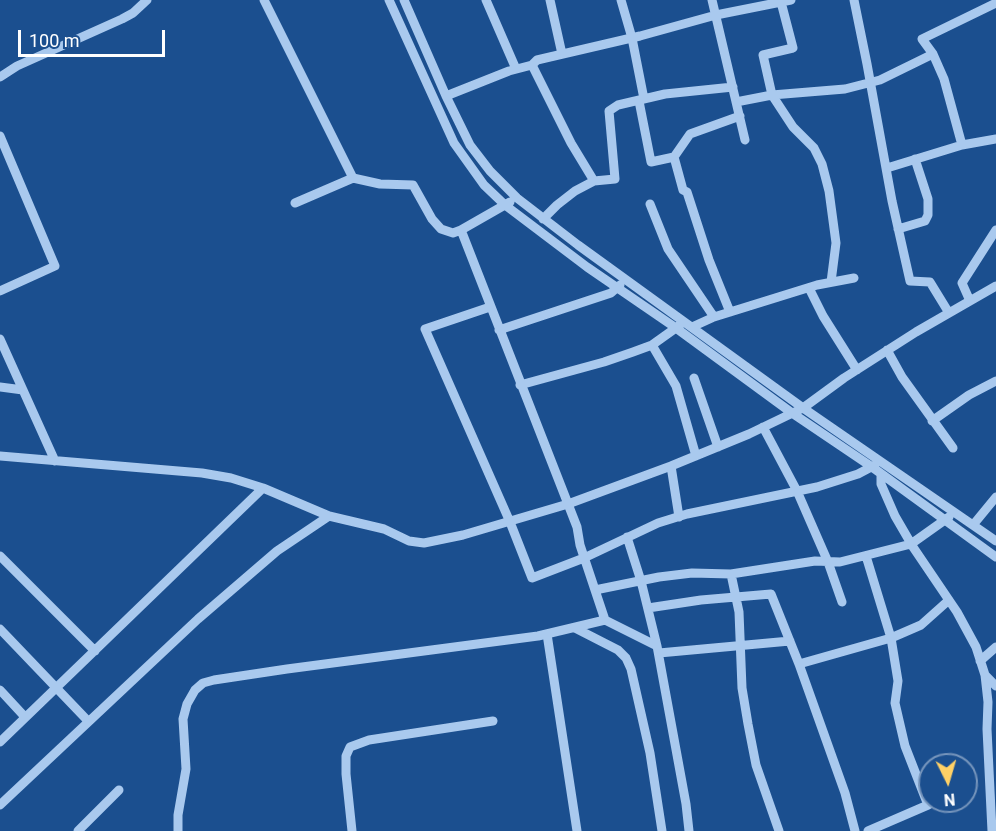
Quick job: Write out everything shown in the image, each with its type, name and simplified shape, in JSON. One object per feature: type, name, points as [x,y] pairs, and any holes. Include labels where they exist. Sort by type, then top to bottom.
[{"type":"street","points":[[0,77],[16,66],[122,19],[133,13],[147,0]]},
{"type":"street","points":[[264,0],[353,178],[366,183],[413,185],[432,219],[441,229],[453,233],[517,198]]},
{"type":"street","points":[[389,0],[454,143],[484,185],[505,205],[617,288],[996,557]]},
{"type":"street","points":[[404,0],[470,145],[490,171],[517,198],[803,408],[956,512],[996,542]]},
{"type":"street","points":[[486,0],[516,69]]},
{"type":"street","points":[[550,0],[562,54]]},
{"type":"street","points":[[621,0],[632,38],[651,162],[674,157],[690,134],[740,116]]},
{"type":"street","points":[[712,0],[745,140]]},
{"type":"street","points":[[854,0],[898,230],[910,281],[930,282],[949,313]]},
{"type":"street","points":[[446,96],[532,65],[537,60],[632,38],[716,15],[786,1],[792,48],[763,55],[772,95],[793,127],[813,148],[822,164],[836,233],[831,282]]},
{"type":"street","points":[[962,145],[944,79],[933,54],[922,39],[996,3]]},
{"type":"street","points":[[736,102],[772,95],[845,89],[880,80],[933,54]]},
{"type":"street","points":[[532,65],[571,143],[594,181]]},
{"type":"street","points":[[543,219],[566,198],[594,181],[615,179],[609,111],[618,105],[665,94],[733,87]]},
{"type":"street","points":[[0,136],[55,266],[0,291]]},
{"type":"street","points":[[887,168],[962,145],[996,139]]},
{"type":"street","points":[[674,157],[683,190],[687,192],[709,260],[730,312]]},
{"type":"street","points":[[898,230],[925,221],[928,215],[928,200],[915,159]]},
{"type":"street","points":[[295,203],[353,178]]},
{"type":"street","points":[[650,204],[668,249],[714,317]]},
{"type":"street","points":[[461,230],[577,527],[580,545],[605,620],[658,650],[789,640]]},
{"type":"street","points":[[970,301],[962,283],[996,230]]},
{"type":"street","points":[[520,385],[604,362],[652,345],[676,328],[688,324],[809,288],[854,278]]},
{"type":"street","points":[[499,330],[610,294],[626,280]]},
{"type":"street","points":[[0,456],[202,473],[231,478],[263,488],[329,516],[375,527],[409,541],[424,543],[463,535],[568,504],[671,466],[763,427],[803,408],[887,350],[996,286]]},
{"type":"street","points":[[809,288],[829,326],[857,370]]},
{"type":"street","points":[[490,307],[425,329],[510,522],[532,578],[679,517],[817,487],[858,474],[882,462]]},
{"type":"street","points":[[0,339],[56,461]]},
{"type":"street","points":[[652,345],[676,386],[696,456]]},
{"type":"street","points":[[887,350],[902,377],[953,448]]},
{"type":"street","points":[[694,378],[718,447]]},
{"type":"street","points":[[932,421],[969,395],[996,381]]},
{"type":"street","points":[[0,387],[23,390]]},
{"type":"street","points":[[763,427],[796,491],[828,562],[842,602]]},
{"type":"street","points":[[671,466],[679,517]]},
{"type":"street","points":[[881,475],[881,484],[895,516],[976,647],[984,675],[988,702],[987,729],[992,831]]},
{"type":"street","points":[[0,742],[263,488]]},
{"type":"street","points":[[974,525],[996,497]]},
{"type":"street","points":[[595,590],[641,580],[692,573],[731,574],[815,561],[840,562],[911,544],[956,512]]},
{"type":"street","points":[[0,805],[215,604],[277,551],[329,516]]},
{"type":"street","points":[[627,537],[641,580],[658,650],[689,831]]},
{"type":"street","points":[[0,556],[95,651]]},
{"type":"street","points":[[866,556],[891,638],[898,681],[895,703],[905,746],[928,805],[868,831]]},
{"type":"street","points":[[731,574],[740,612],[739,644],[742,688],[756,765],[779,831]]},
{"type":"street","points":[[648,608],[737,596],[771,594],[799,664],[855,831]]},
{"type":"street","points":[[799,664],[891,638],[921,625],[949,600]]},
{"type":"street","points":[[178,831],[178,815],[186,769],[183,719],[187,704],[195,690],[203,683],[287,669],[547,634],[605,620]]},
{"type":"street","points":[[575,628],[618,650],[632,669],[650,753],[662,831]]},
{"type":"street","points":[[0,629],[88,721]]},
{"type":"street","points":[[547,634],[577,831]]},
{"type":"street","points":[[980,661],[996,647]]},
{"type":"street","points":[[984,675],[996,686]]},
{"type":"street","points":[[0,690],[25,717]]},
{"type":"street","points":[[352,831],[346,756],[350,747],[369,740],[493,721]]},
{"type":"street","points":[[78,831],[119,790]]}]
